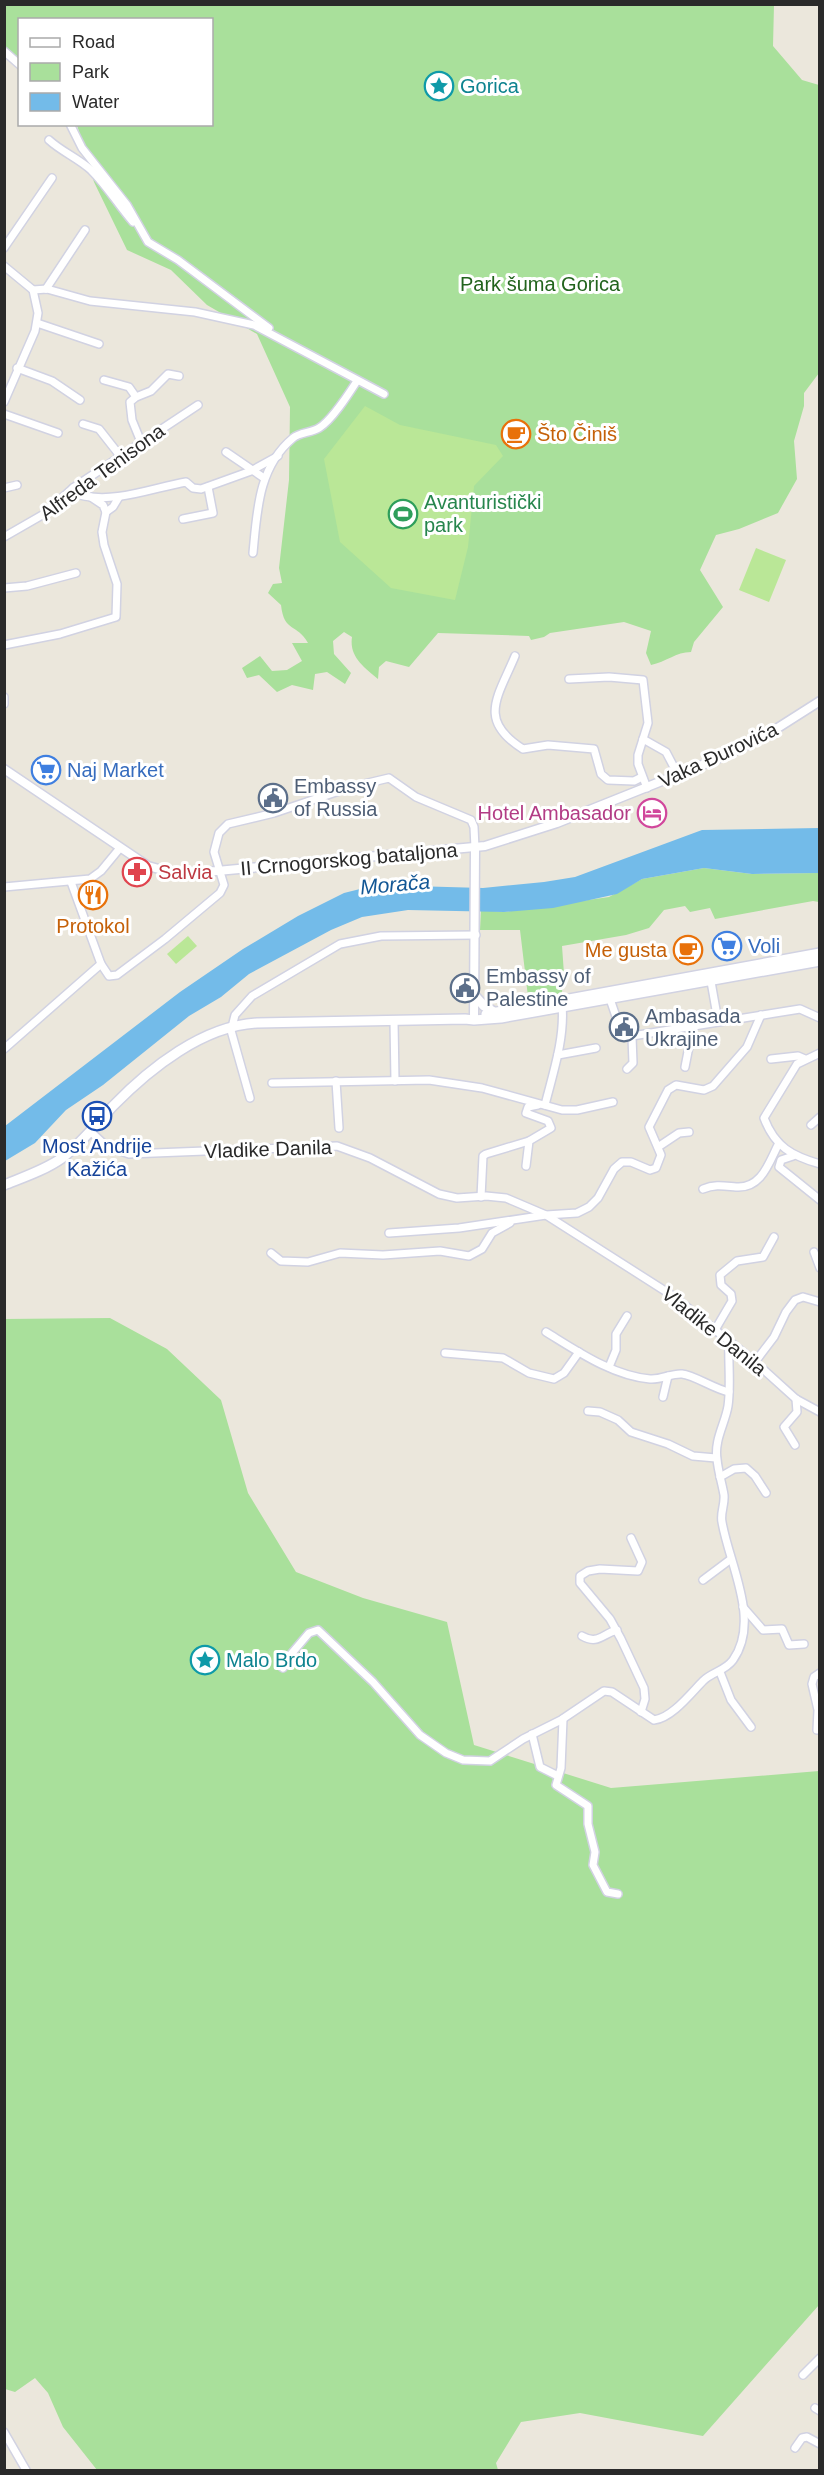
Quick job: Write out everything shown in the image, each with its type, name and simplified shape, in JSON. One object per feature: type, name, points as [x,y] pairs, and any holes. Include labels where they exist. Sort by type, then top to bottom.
[{"type":"main road","points":[[562,1003],[610,999],[819,953]]},
{"type":"main road","points":[[4,1185],[55,1163],[126,1094],[173,1056],[203,1037],[231,1027],[257,1023],[394,1021],[498,1015],[710,976],[819,961]]},
{"type":"main road","points":[[474,995],[484,1006],[498,1015]]},
{"type":"street","points":[[4,51],[18,64]]},
{"type":"street","points":[[71,126],[82,148],[134,216],[137,226]]},
{"type":"street","points":[[49,140],[65,154],[80,161],[94,173],[150,244],[178,260],[280,337]]},
{"type":"street","points":[[4,248],[52,178]]},
{"type":"street","points":[[45,289],[85,230]]},
{"type":"street","points":[[4,266],[33,290],[38,308],[37,323],[4,402]]},
{"type":"street","points":[[33,290],[45,289],[90,301],[195,312],[254,325],[384,394]]},
{"type":"street","points":[[37,323],[99,344]]},
{"type":"street","points":[[17,368],[52,381],[80,399]]},
{"type":"street","points":[[141,442],[129,405],[136,397],[151,391],[168,374],[179,376]]},
{"type":"street","points":[[104,380],[129,387],[136,397]]},
{"type":"street","points":[[253,553],[260,492],[264,478],[292,439],[317,430],[324,424],[357,381]]},
{"type":"street","name":"Alfreda Tenisona","points":[[4,537],[44,514],[73,488],[198,405]]},
{"type":"street","points":[[4,414],[58,433]]},
{"type":"street","points":[[83,424],[99,429],[121,457]]},
{"type":"street","points":[[226,452],[264,478]]},
{"type":"street","points":[[73,488],[80,495],[91,497],[119,496],[184,482],[195,489],[208,487],[251,471],[278,456]]},
{"type":"street","points":[[4,488],[16,485]]},
{"type":"street","points":[[183,519],[213,513],[208,487]]},
{"type":"street","points":[[106,512],[113,507],[119,496]]},
{"type":"street","points":[[4,645],[78,630],[116,617],[117,584],[102,532],[106,512],[103,505],[91,497]]},
{"type":"street","points":[[4,588],[27,586],[76,573]]},
{"type":"street","points":[[515,656],[495,705],[495,718],[507,739],[523,749],[548,745],[594,749],[602,774],[608,780],[634,781],[642,777]]},
{"type":"street","points":[[569,679],[609,677],[643,680],[648,723],[638,755],[638,764],[647,788]]},
{"type":"street","points":[[4,697],[4,705]]},
{"type":"street","name":"Vaka Đurovića","points":[[475,848],[557,823],[745,747],[819,701]]},
{"type":"street","points":[[643,739],[666,752],[676,771]]},
{"type":"street","name":"II Crnogorskog bataljona","points":[[4,769],[143,863],[159,870],[180,873],[218,871],[475,848]]},
{"type":"street","points":[[71,882],[106,975],[114,976],[165,939],[221,892],[224,885],[214,852],[215,842],[219,833],[228,824],[274,813],[351,787],[389,778],[416,797],[471,820],[474,827],[476,933],[471,1018]]},
{"type":"street","points":[[4,887],[94,878],[120,848]]},
{"type":"street","points":[[250,1098],[231,1027],[235,1015],[252,996],[340,944],[381,936],[476,933]]},
{"type":"street","points":[[4,1049],[101,964]]},
{"type":"street","points":[[710,976],[718,1021]]},
{"type":"street","points":[[610,999],[621,1031],[626,1037],[800,1009],[819,1018]]},
{"type":"street","points":[[543,1104],[558,1055],[563,1022],[562,1003]]},
{"type":"street","points":[[389,1233],[459,1228],[521,1218],[577,1213],[589,1207],[598,1198],[614,1168],[622,1162],[631,1162],[650,1170],[657,1168],[661,1159],[649,1127],[662,1101],[673,1086],[704,1090],[713,1086],[747,1047],[761,1015]]},
{"type":"street","points":[[394,1021],[395,1080]]},
{"type":"street","points":[[685,1067],[693,1026]]},
{"type":"street","points":[[627,1069],[633,1063],[632,1037]]},
{"type":"street","points":[[558,1055],[596,1048]]},
{"type":"street","points":[[819,1053],[797,1064],[764,1116],[778,1143],[793,1156],[819,1164]]},
{"type":"street","points":[[771,1059],[798,1056],[805,1059]]},
{"type":"street","points":[[272,1083],[395,1080],[449,1082],[497,1091],[567,1110],[613,1102]]},
{"type":"street","points":[[336,1081],[339,1128]]},
{"type":"street","points":[[481,1197],[483,1156],[529,1141],[551,1128],[548,1121],[526,1113],[528,1107],[543,1104]]},
{"type":"street","points":[[811,1125],[819,1117]]},
{"type":"street","name":"Vladike Danila","points":[[90,1131],[106,1146],[129,1154],[337,1146],[370,1158],[439,1194],[457,1198],[481,1197],[516,1200],[546,1215],[673,1296],[755,1362],[796,1399],[819,1412]]},
{"type":"street","points":[[658,1147],[679,1133],[689,1132]]},
{"type":"street","points":[[526,1166],[529,1141]]},
{"type":"street","points":[[703,1189],[719,1185],[743,1188],[755,1183],[766,1169],[778,1143]]},
{"type":"street","points":[[793,1156],[781,1160],[779,1167],[819,1200]]},
{"type":"street","points":[[271,1253],[281,1261],[308,1262],[340,1253],[383,1255],[440,1251],[470,1256],[482,1249],[492,1233],[521,1218]]},
{"type":"street","points":[[715,1330],[732,1301],[731,1294],[721,1285],[720,1275],[737,1261],[763,1257],[774,1237]]},
{"type":"street","points":[[814,1252],[819,1268]]},
{"type":"street","points":[[755,1362],[774,1337],[791,1303],[803,1297],[819,1302]]},
{"type":"street","points":[[609,1367],[616,1350],[616,1334],[627,1316]]},
{"type":"street","points":[[546,1332],[609,1367],[652,1380],[684,1374],[716,1389],[729,1392]]},
{"type":"street","points":[[283,1668],[281,1666],[309,1633],[318,1630],[373,1682],[420,1735],[454,1758],[476,1762],[489,1761],[532,1734],[563,1719],[604,1691],[612,1692],[657,1720],[690,1697],[707,1678],[720,1672],[732,1660],[741,1642],[744,1619],[721,1520],[724,1497],[716,1458],[729,1392],[727,1369],[729,1342]]},
{"type":"street","points":[[445,1353],[503,1358],[529,1373],[554,1379],[564,1373],[579,1352]]},
{"type":"street","points":[[663,1397],[668,1376]]},
{"type":"street","points":[[795,1446],[784,1427],[797,1412],[796,1399]]},
{"type":"street","points":[[588,1411],[600,1412],[618,1420],[631,1432],[668,1444],[687,1454],[699,1458],[716,1458]]},
{"type":"street","points":[[720,1477],[734,1469],[746,1468],[755,1476],[766,1493]]},
{"type":"street","points":[[631,1538],[642,1562],[638,1571],[588,1570],[580,1576],[583,1588],[597,1602],[617,1630],[644,1688],[645,1699],[641,1712]]},
{"type":"street","points":[[703,1580],[731,1559]]},
{"type":"street","points":[[742,1607],[763,1630],[782,1629],[789,1645],[804,1644]]},
{"type":"street","points":[[582,1636],[589,1640],[599,1640],[617,1630]]},
{"type":"street","points":[[720,1672],[731,1700],[751,1728]]},
{"type":"street","points":[[817,1730],[818,1710],[812,1680],[819,1673]]},
{"type":"street","points":[[563,1719],[561,1768],[556,1780],[558,1787],[588,1806],[588,1824],[594,1845],[595,1871],[608,1892],[618,1894]]},
{"type":"street","points":[[532,1734],[540,1767],[558,1776]]},
{"type":"street","points":[[803,2375],[819,2358]]},
{"type":"street","points":[[4,2432],[26,2470]]},
{"type":"street","points":[[795,2448],[805,2437],[819,2444]]},
{"type":"green space","name":"Park šuma Gorica","points":[[5,5],[774,5],[773,46],[802,80],[819,85],[819,373],[804,393],[804,406],[794,441],[797,479],[778,513],[739,529],[716,535],[700,570],[723,607],[694,642],[691,652],[651,665],[646,653],[651,631],[624,622],[550,633],[531,640],[529,636],[438,633],[409,667],[386,661],[379,667],[378,679],[355,656],[352,637],[344,632],[333,641],[334,654],[351,673],[345,684],[327,672],[315,674],[313,690],[292,685],[277,692],[259,675],[247,678],[242,668],[260,656],[272,671],[287,670],[302,661],[292,643],[308,643],[288,624],[281,605],[268,593],[273,584],[282,583],[279,568],[289,480],[290,407],[257,334],[207,305],[171,270],[127,250],[94,182],[77,126],[213,126],[213,18],[18,18],[18,64],[5,56]]},
{"type":"green space","name":"Avanturistički park","points":[[365,406],[400,425],[496,445],[503,456],[474,486],[468,547],[455,600],[391,588],[340,542],[324,459]]},
{"type":"green space","points":[[756,548],[786,560],[769,602],[739,590]]},
{"type":"green space","points":[[704,868],[752,874],[819,873],[819,902],[813,901],[715,919],[710,908],[690,912],[685,906],[664,910],[649,928],[626,935],[562,946],[564,974],[561,1001],[529,1005],[520,930],[480,930],[481,910],[504,912],[609,897],[642,879]]},
{"type":"green space","points":[[188,936],[197,946],[176,964],[167,954]]},
{"type":"green space","points":[[110,1318],[167,1349],[221,1400],[248,1493],[296,1572],[363,1598],[447,1622],[474,1745],[611,1788],[819,1771],[819,2305],[703,2436],[580,2413],[521,2422],[496,2463],[498,2470],[97,2470],[63,2427],[48,2393],[35,2378],[15,2392],[5,2389],[4,1319]]},
{"type":"water","points":[[819,828],[819,873],[752,874],[704,868],[642,879],[617,894],[553,908],[504,912],[408,910],[362,917],[331,930],[249,974],[221,997],[189,1016],[103,1085],[66,1110],[35,1143],[5,1161],[5,1126],[180,992],[243,949],[298,916],[344,893],[376,885],[483,888],[544,882],[575,877],[702,830]]},
{"type":"place","name":"Gorica","points":[[439,86]]},
{"type":"place","name":"Što Činiš","points":[[516,434]]},
{"type":"place","name":"Avanturistički park","points":[[403,514]]},
{"type":"place","name":"Naj Market","points":[[46,770]]},
{"type":"place","name":"Embassy of Russia","points":[[273,798]]},
{"type":"place","name":"Hotel Ambasador","points":[[652,813]]},
{"type":"place","name":"Salvia","points":[[137,872]]},
{"type":"place","name":"Protokol","points":[[93,895]]},
{"type":"place","name":"Voli","points":[[727,946]]},
{"type":"place","name":"Me gusta","points":[[688,950]]},
{"type":"place","name":"Embassy of Palestine","points":[[465,988]]},
{"type":"place","name":"Ambasada Ukrajine","points":[[624,1027]]},
{"type":"place","name":"Most Andrije Kažića","points":[[97,1116]]},
{"type":"place","name":"Malo Brdo","points":[[205,1660]]},
{"type":"water label","name":"Morača","points":[[395,884]]}]
